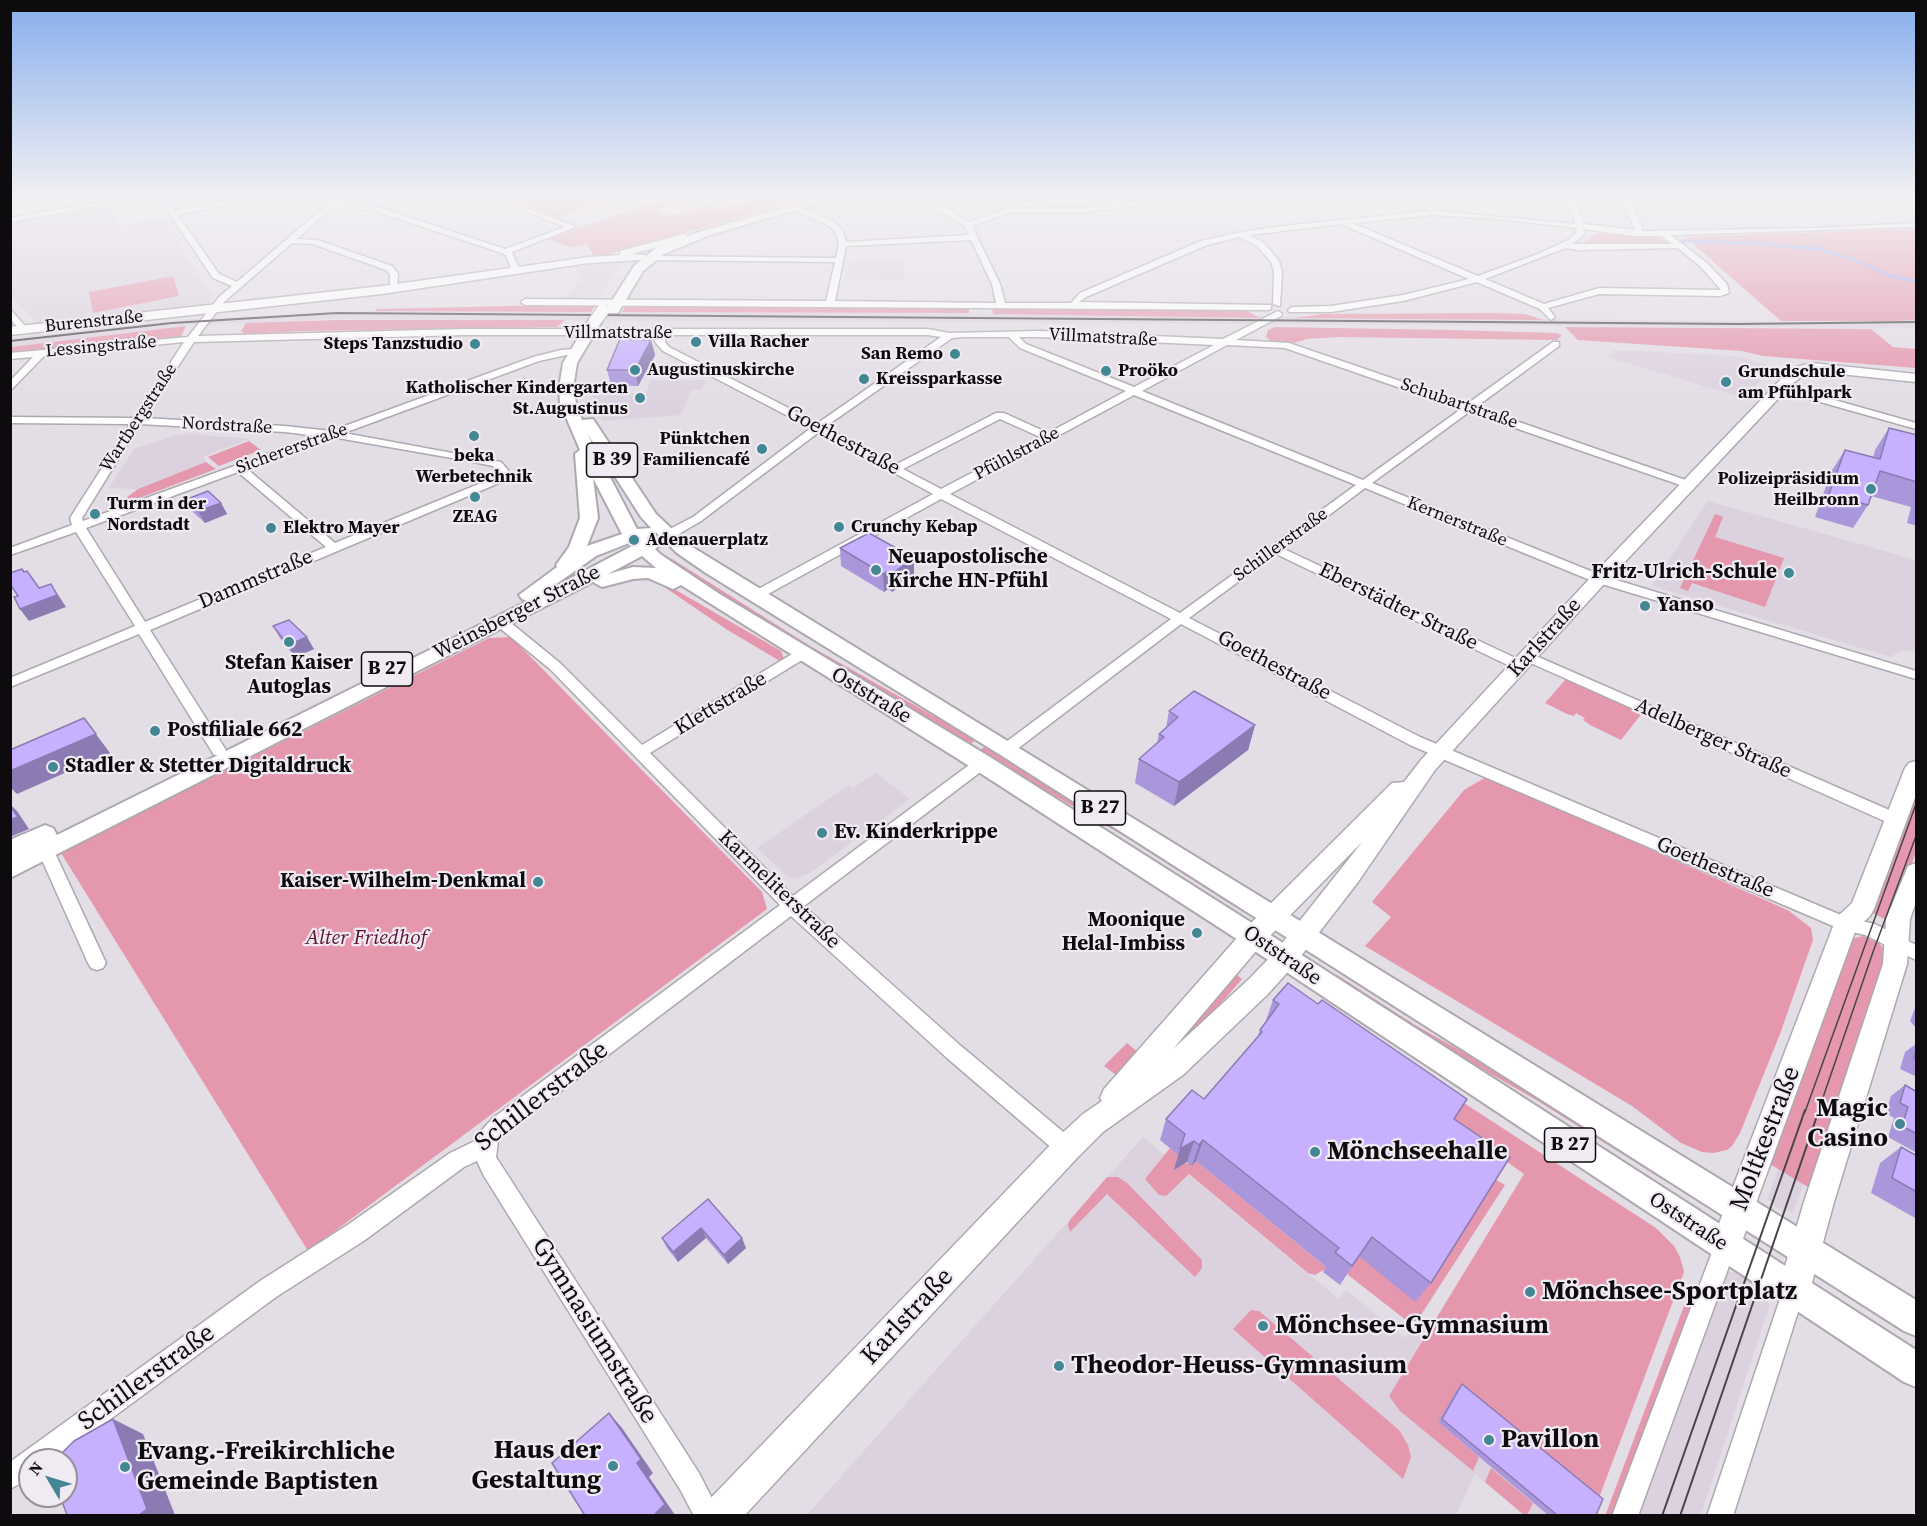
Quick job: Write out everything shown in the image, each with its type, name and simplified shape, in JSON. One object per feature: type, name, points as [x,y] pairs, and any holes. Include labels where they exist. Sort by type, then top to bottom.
[{"type":"main road","name":"B 39","points":[[552,579],[578,547],[589,518],[586,475],[579,432],[568,403],[566,388],[570,363],[638,268]]},
{"type":"main road","name":"B 39","points":[[604,317],[582,365],[578,386],[579,401],[599,440],[664,531]]},
{"type":"main road","points":[[579,432],[638,543]]},
{"type":"main road","name":"Weinsberger Straße","points":[[10,869],[506,620],[638,543],[664,531]]},
{"type":"main road","name":"Oststraße","points":[[664,531],[683,549],[755,596],[1007,749],[1273,916],[1294,947],[1725,1246],[1917,1370]]},
{"type":"main road","name":"Weinsberger Straße","points":[[10,851],[219,751],[493,615],[552,579],[590,552],[608,544],[638,543]]},
{"type":"main road","name":"Oststraße","points":[[638,543],[711,597],[982,763],[1253,937],[1294,947],[1740,1208],[1917,1319]]},
{"type":"main road","name":"B 27","points":[[506,620],[547,607],[604,580],[633,573],[651,572],[684,590],[711,597]]},
{"type":"street","points":[[211,268],[216,276],[236,285]]},
{"type":"street","name":"Wartbergstraße","points":[[79,527],[76,518],[78,512],[191,339],[236,285],[261,268]]},
{"type":"street","points":[[389,268],[394,274],[394,288]]},
{"type":"street","name":"Burenstraße","points":[[17,330],[394,288],[534,268]]},
{"type":"street","points":[[830,303],[838,268]]},
{"type":"street","points":[[989,268],[1001,305]]},
{"type":"street","points":[[1075,306],[1075,301],[1083,295],[1145,268]]},
{"type":"street","points":[[1274,308],[1277,268]]},
{"type":"street","points":[[1452,268],[1543,307],[1551,317]]},
{"type":"street","points":[[525,302],[604,317],[830,303],[1274,308],[1289,313],[1292,310],[1316,311],[1363,305],[1478,279],[1506,268]]},
{"type":"street","points":[[1543,307],[1599,291],[1720,293],[1726,291],[1707,268]]},
{"type":"street","name":"Pfühlstraße","points":[[755,596],[1133,390],[1225,344],[1274,308]]},
{"type":"street","points":[[10,311],[17,330]]},
{"type":"street","name":"Villmatstraße","points":[[191,339],[465,332],[604,317],[661,333],[928,332],[949,336],[1011,334],[1225,344]]},
{"type":"street","name":"Goethestraße","points":[[661,333],[660,342],[666,349],[1181,618],[1434,758],[1846,924],[1869,929],[1906,948]]},
{"type":"street","name":"Kernerstraße","points":[[1011,334],[1023,346],[1599,579],[1917,675]]},
{"type":"street","name":"Weinsberger Straße","points":[[664,531],[691,523],[819,427],[949,336]]},
{"type":"street","name":"Lessingstraße","points":[[10,356],[191,339]]},
{"type":"street","name":"Schubartstraße","points":[[1225,344],[1294,346],[1689,485]]},
{"type":"street","name":"Schillerstraße","points":[[1007,749],[1181,618],[1557,344]]},
{"type":"street","points":[[10,388],[42,352]]},
{"type":"street","name":"Sichererstraße","points":[[10,552],[536,359],[576,352]]},
{"type":"street","name":"Karlstraße","points":[[1099,1119],[1109,1104],[1253,937],[1383,803],[1434,758],[1599,579],[1781,388],[1802,370],[1818,368],[1917,378]]},
{"type":"street","points":[[1781,388],[1917,426]]},
{"type":"street","points":[[895,469],[1000,415],[1049,437]]},
{"type":"street","name":"Nordstraße","points":[[10,420],[136,421],[225,425],[331,434],[487,461],[502,467],[501,477]]},
{"type":"street","points":[[240,468],[333,548]]},
{"type":"street","name":"Dammstraße","points":[[10,684],[501,477]]},
{"type":"street","points":[[79,527],[144,627],[219,751]]},
{"type":"street","name":"Eberstädter Straße","points":[[1275,549],[1525,661]]},
{"type":"street","name":"Karmeliterstraße","points":[[506,620],[555,666],[792,906],[954,1052],[1067,1148]]},
{"type":"street","name":"Klettstraße","points":[[639,753],[802,654]]},
{"type":"street","name":"Adelberger Straße","points":[[1525,661],[1897,820]]},
{"type":"street","name":"Karlstraße","points":[[719,1515],[1067,1148],[1099,1119],[1173,1066],[1258,987],[1294,947],[1350,876],[1434,758]]},
{"type":"street","name":"Schillerstraße","points":[[50,1448],[268,1289],[357,1232],[457,1160],[486,1146],[489,1137],[500,1125],[982,763]]},
{"type":"street","name":"Moltkestraße","points":[[1625,1515],[1846,924],[1862,909],[1917,768]]},
{"type":"street","points":[[46,851],[97,963]]},
{"type":"street","points":[[1720,1515],[1794,1290],[1895,964],[1906,948],[1898,919],[1917,872]]},
{"type":"street","name":"Gymnasiumstraße","points":[[486,1146],[486,1157],[491,1169],[690,1482],[708,1515]]},
{"type":"shaded area","points":[[11,268],[194,268],[213,293],[209,303],[205,306],[40,326],[11,296]]},
{"type":"shaded area","points":[[575,268],[618,268],[599,298],[566,298],[580,279]]},
{"type":"shaded area","points":[[848,268],[904,268],[904,280],[846,279]]},
{"type":"shaded area","points":[[375,311],[951,313],[1822,322],[1916,320],[1916,328],[332,319],[186,326],[11,347],[11,338],[190,319]]},
{"type":"shaded area","name":"Grundschule am Pfühlpark","points":[[1614,350],[1738,356],[1774,367],[1744,398],[1607,357]]},
{"type":"shaded area","name":"Katholischer Kindergarten St.Augustinus","points":[[651,380],[706,380],[701,390],[691,390],[681,415],[602,421],[591,392],[646,393]]},
{"type":"shaded area","points":[[192,434],[249,439],[203,457],[206,462],[138,489],[109,488],[134,449],[177,435]]},
{"type":"shaded area","name":"Fritz-Ulrich-Schule","points":[[1708,501],[1916,560],[1916,653],[1902,650],[1891,657],[1652,586]]},
{"type":"shaded area","name":"Ev. Kinderkrippe","points":[[876,773],[910,799],[810,873],[789,878],[757,848],[849,785],[853,788]]},
{"type":"shaded area","points":[[1143,1137],[1339,1299],[1346,1290],[1405,1338],[1414,1326],[1604,1474],[1588,1515],[1523,1515],[1475,1474],[1456,1515],[806,1516]]},
{"type":"shaded area","points":[[1778,1169],[1803,1184],[1793,1213],[1777,1208],[1767,1199]]},
{"type":"shaded area","points":[[1728,1272],[1740,1272],[1765,1287],[1769,1307],[1701,1515],[1635,1516],[1723,1278]]},
{"type":"green space","points":[[1721,268],[1916,268],[1916,320],[1781,321]]},
{"type":"green space","points":[[173,276],[179,296],[93,313],[89,292]]},
{"type":"green space","points":[[596,304],[591,312],[375,311],[377,309]]},
{"type":"green space","points":[[625,307],[969,309],[969,313],[622,312]]},
{"type":"green space","points":[[992,307],[1243,309],[1260,318],[993,314]]},
{"type":"green space","points":[[1323,314],[1525,314],[1544,320],[1293,318]]},
{"type":"green space","points":[[336,320],[565,320],[557,327],[245,334],[241,331],[246,323]]},
{"type":"green space","points":[[186,326],[181,337],[11,353],[11,347]]},
{"type":"green space","points":[[1275,327],[1453,330],[1562,335],[1557,340],[1338,337],[1307,339],[1294,343],[1271,341],[1266,337],[1268,330]]},
{"type":"green space","points":[[1565,327],[1871,329],[1893,347],[1916,349],[1916,368],[1763,356],[1742,351],[1578,340]]},
{"type":"green space","points":[[249,441],[261,450],[219,466],[208,457]]},
{"type":"green space","points":[[206,462],[216,469],[126,503],[122,501],[138,489]]},
{"type":"green space","points":[[1715,514],[1723,517],[1715,537],[1784,558],[1765,607],[1692,583],[1688,591],[1680,588]]},
{"type":"green space","points":[[672,559],[810,646],[976,740],[969,745],[668,561]]},
{"type":"green space","points":[[657,579],[781,651],[784,659],[778,660],[726,629],[660,584]]},
{"type":"green space","name":"Alter Friedhof","points":[[511,637],[762,892],[767,909],[308,1251],[61,853],[489,638]]},
{"type":"green space","points":[[1566,679],[1572,679],[1643,712],[1621,740],[1590,725],[1583,720],[1585,718],[1576,713],[1574,716],[1567,714],[1545,703]]},
{"type":"green space","points":[[986,746],[1230,899],[1227,902],[1124,836],[978,751]]},
{"type":"green space","points":[[1486,777],[1774,904],[1789,911],[1811,928],[1813,940],[1780,1034],[1740,1133],[1727,1150],[1713,1153],[1702,1152],[1681,1143],[1632,1106],[1365,946],[1391,917],[1372,902],[1464,790]]},
{"type":"green space","points":[[1916,785],[1916,852],[1890,922],[1869,911]]},
{"type":"green space","points":[[1863,936],[1879,943],[1888,955],[1811,1189],[1770,1164],[1852,939]]},
{"type":"green space","points":[[1236,974],[1242,979],[1217,1008],[1172,1052],[1169,1049],[1219,996]]},
{"type":"green space","points":[[1337,975],[1415,1025],[1513,1080],[1668,1175],[1665,1181],[1538,1101],[1397,1020],[1333,980]]},
{"type":"green space","points":[[1127,1043],[1140,1054],[1116,1075],[1104,1066]]},
{"type":"green space","points":[[1464,1103],[1656,1228],[1674,1246],[1680,1257],[1684,1272],[1597,1503],[1458,1389],[1438,1422],[1479,1457],[1473,1471],[1400,1411],[1389,1396],[1524,1174],[1452,1123]]},
{"type":"green space","points":[[1170,1148],[1179,1155],[1184,1164],[1196,1161],[1327,1268],[1315,1275],[1308,1273],[1189,1174],[1166,1196],[1159,1195],[1145,1179]]},
{"type":"green space","points":[[1107,1177],[1118,1177],[1127,1183],[1202,1260],[1202,1268],[1195,1277],[1107,1194],[1070,1232],[1068,1225],[1070,1220]]},
{"type":"green space","points":[[1493,1178],[1505,1185],[1417,1321],[1407,1321],[1347,1274],[1359,1256]]},
{"type":"green space","points":[[1687,1298],[1693,1302],[1612,1515],[1605,1516]]},
{"type":"green space","points":[[1251,1310],[1259,1311],[1399,1430],[1408,1445],[1411,1457],[1403,1479],[1233,1329]]},
{"type":"green space","points":[[1491,1468],[1533,1503],[1527,1515],[1524,1515],[1485,1482]]},
{"type":"building","points":[[620,339],[651,340],[635,370],[607,370]]},
{"type":"building","points":[[1889,428],[1917,435],[1917,482],[1880,471],[1868,505],[1829,494],[1845,450],[1880,459]]},
{"type":"building","points":[[208,491],[221,503],[198,511],[185,500]]},
{"type":"building","points":[[869,533],[914,558],[891,574],[887,572],[883,574],[840,548]]},
{"type":"building","points":[[22,569],[24,572],[27,571],[39,588],[51,584],[57,595],[20,609],[14,597],[18,596],[10,584],[10,573]]},
{"type":"building","points":[[289,620],[307,637],[288,645],[273,626]]},
{"type":"building","points":[[1194,691],[1255,725],[1179,782],[1139,759],[1164,737],[1159,734],[1178,717],[1169,711]]},
{"type":"building","points":[[84,718],[96,734],[10,771],[10,750]]},
{"type":"building","points":[[10,806],[18,817],[10,820]]},
{"type":"building","name":"Mönchseehalle","points":[[1288,983],[1318,1004],[1322,1000],[1467,1099],[1454,1119],[1510,1157],[1431,1283],[1372,1237],[1352,1266],[1335,1252],[1339,1248],[1203,1140],[1199,1145],[1194,1141],[1180,1149],[1185,1134],[1166,1119],[1192,1090],[1204,1099],[1262,1032],[1260,1030],[1279,1004],[1273,1000]]},
{"type":"building","points":[[1905,1085],[1917,1092],[1917,1134],[1902,1126],[1908,1107],[1900,1103]]},
{"type":"building","points":[[1901,1147],[1917,1156],[1917,1192],[1892,1178]]},
{"type":"building","points":[[708,1199],[742,1238],[724,1255],[701,1228],[673,1252],[662,1238]]},
{"type":"building","name":"Pavillon","points":[[1462,1384],[1603,1499],[1596,1515],[1557,1515],[1442,1419]]},
{"type":"building","name":"Haus der Gestaltung","points":[[609,1413],[641,1459],[637,1463],[665,1504],[654,1515],[583,1515],[552,1463]]},
{"type":"building","points":[[113,1419],[147,1509],[139,1515],[67,1515],[64,1508],[78,1508],[78,1448],[67,1448],[74,1441]]},
{"type":"waterway","points":[[1873,268],[1891,276],[1916,281]]},
{"type":"tram line","points":[[1805,1112],[1916,804]]},
{"type":"tram line","points":[[1818,1112],[1916,836]]},
{"type":"tram line","points":[[1662,1516],[1805,1110]]},
{"type":"tram line","points":[[1680,1516],[1819,1110]]},
{"type":"railway","points":[[10,341],[172,323],[337,313],[1738,324],[1916,322]]},
{"type":"place","name":"Villa Racher","points":[[696,342]]},
{"type":"place","name":"Steps Tanzstudio","points":[[475,344]]},
{"type":"place","name":"San Remo","points":[[955,354]]},
{"type":"place","name":"Augustinuskirche","points":[[635,370]]},
{"type":"place","name":"Proöko","points":[[1106,371]]},
{"type":"place","name":"Kreissparkasse","points":[[864,379]]},
{"type":"place","name":"Grundschule am Pfühlpark","points":[[1726,382]]},
{"type":"place","name":"Katholischer Kindergarten St.Augustinus","points":[[640,398]]},
{"type":"place","name":"beka Werbetechnik","points":[[474,436]]},
{"type":"place","name":"Pünktchen Familiencafé","points":[[762,449]]},
{"type":"place","name":"Polizeipräsidium Heilbronn","points":[[1871,489]]},
{"type":"place","name":"ZEAG","points":[[475,497]]},
{"type":"place","name":"Turm in der Nordstadt","points":[[95,514]]},
{"type":"place","name":"Crunchy Kebap","points":[[839,527]]},
{"type":"place","name":"Elektro Mayer","points":[[271,528]]},
{"type":"place","name":"Adenauerplatz","points":[[634,540]]},
{"type":"place","name":"Neuapostolische Kirche HN-Pfühl","points":[[876,570]]},
{"type":"place","name":"Fritz-Ulrich-Schule","points":[[1789,573]]},
{"type":"place","name":"Yanso","points":[[1645,606]]},
{"type":"place","name":"Stefan Kaiser Autoglas","points":[[289,642]]},
{"type":"place","name":"Postfiliale 662","points":[[155,731]]},
{"type":"place","name":"Stadler & Stetter Digitaldruck","points":[[53,767]]},
{"type":"place","name":"Ev. Kinderkrippe","points":[[822,833]]},
{"type":"place","name":"Kaiser-Wilhelm-Denkmal","points":[[538,882]]},
{"type":"place","name":"Moonique Helal-Imbiss","points":[[1197,933]]},
{"type":"place","name":"Magic Casino","points":[[1900,1124]]},
{"type":"place","name":"Mönchseehalle","points":[[1315,1152]]},
{"type":"place","name":"Mönchsee-Sportplatz","points":[[1530,1292]]},
{"type":"place","name":"Mönchsee-Gymnasium","points":[[1263,1326]]},
{"type":"place","name":"Theodor-Heuss-Gymnasium","points":[[1059,1366]]},
{"type":"place","name":"Pavillon","points":[[1489,1440]]},
{"type":"place","name":"Haus der Gestaltung","points":[[613,1466]]},
{"type":"place","name":"Evang.-Freikirchliche Gemeinde Baptisten","points":[[125,1467]]}]
